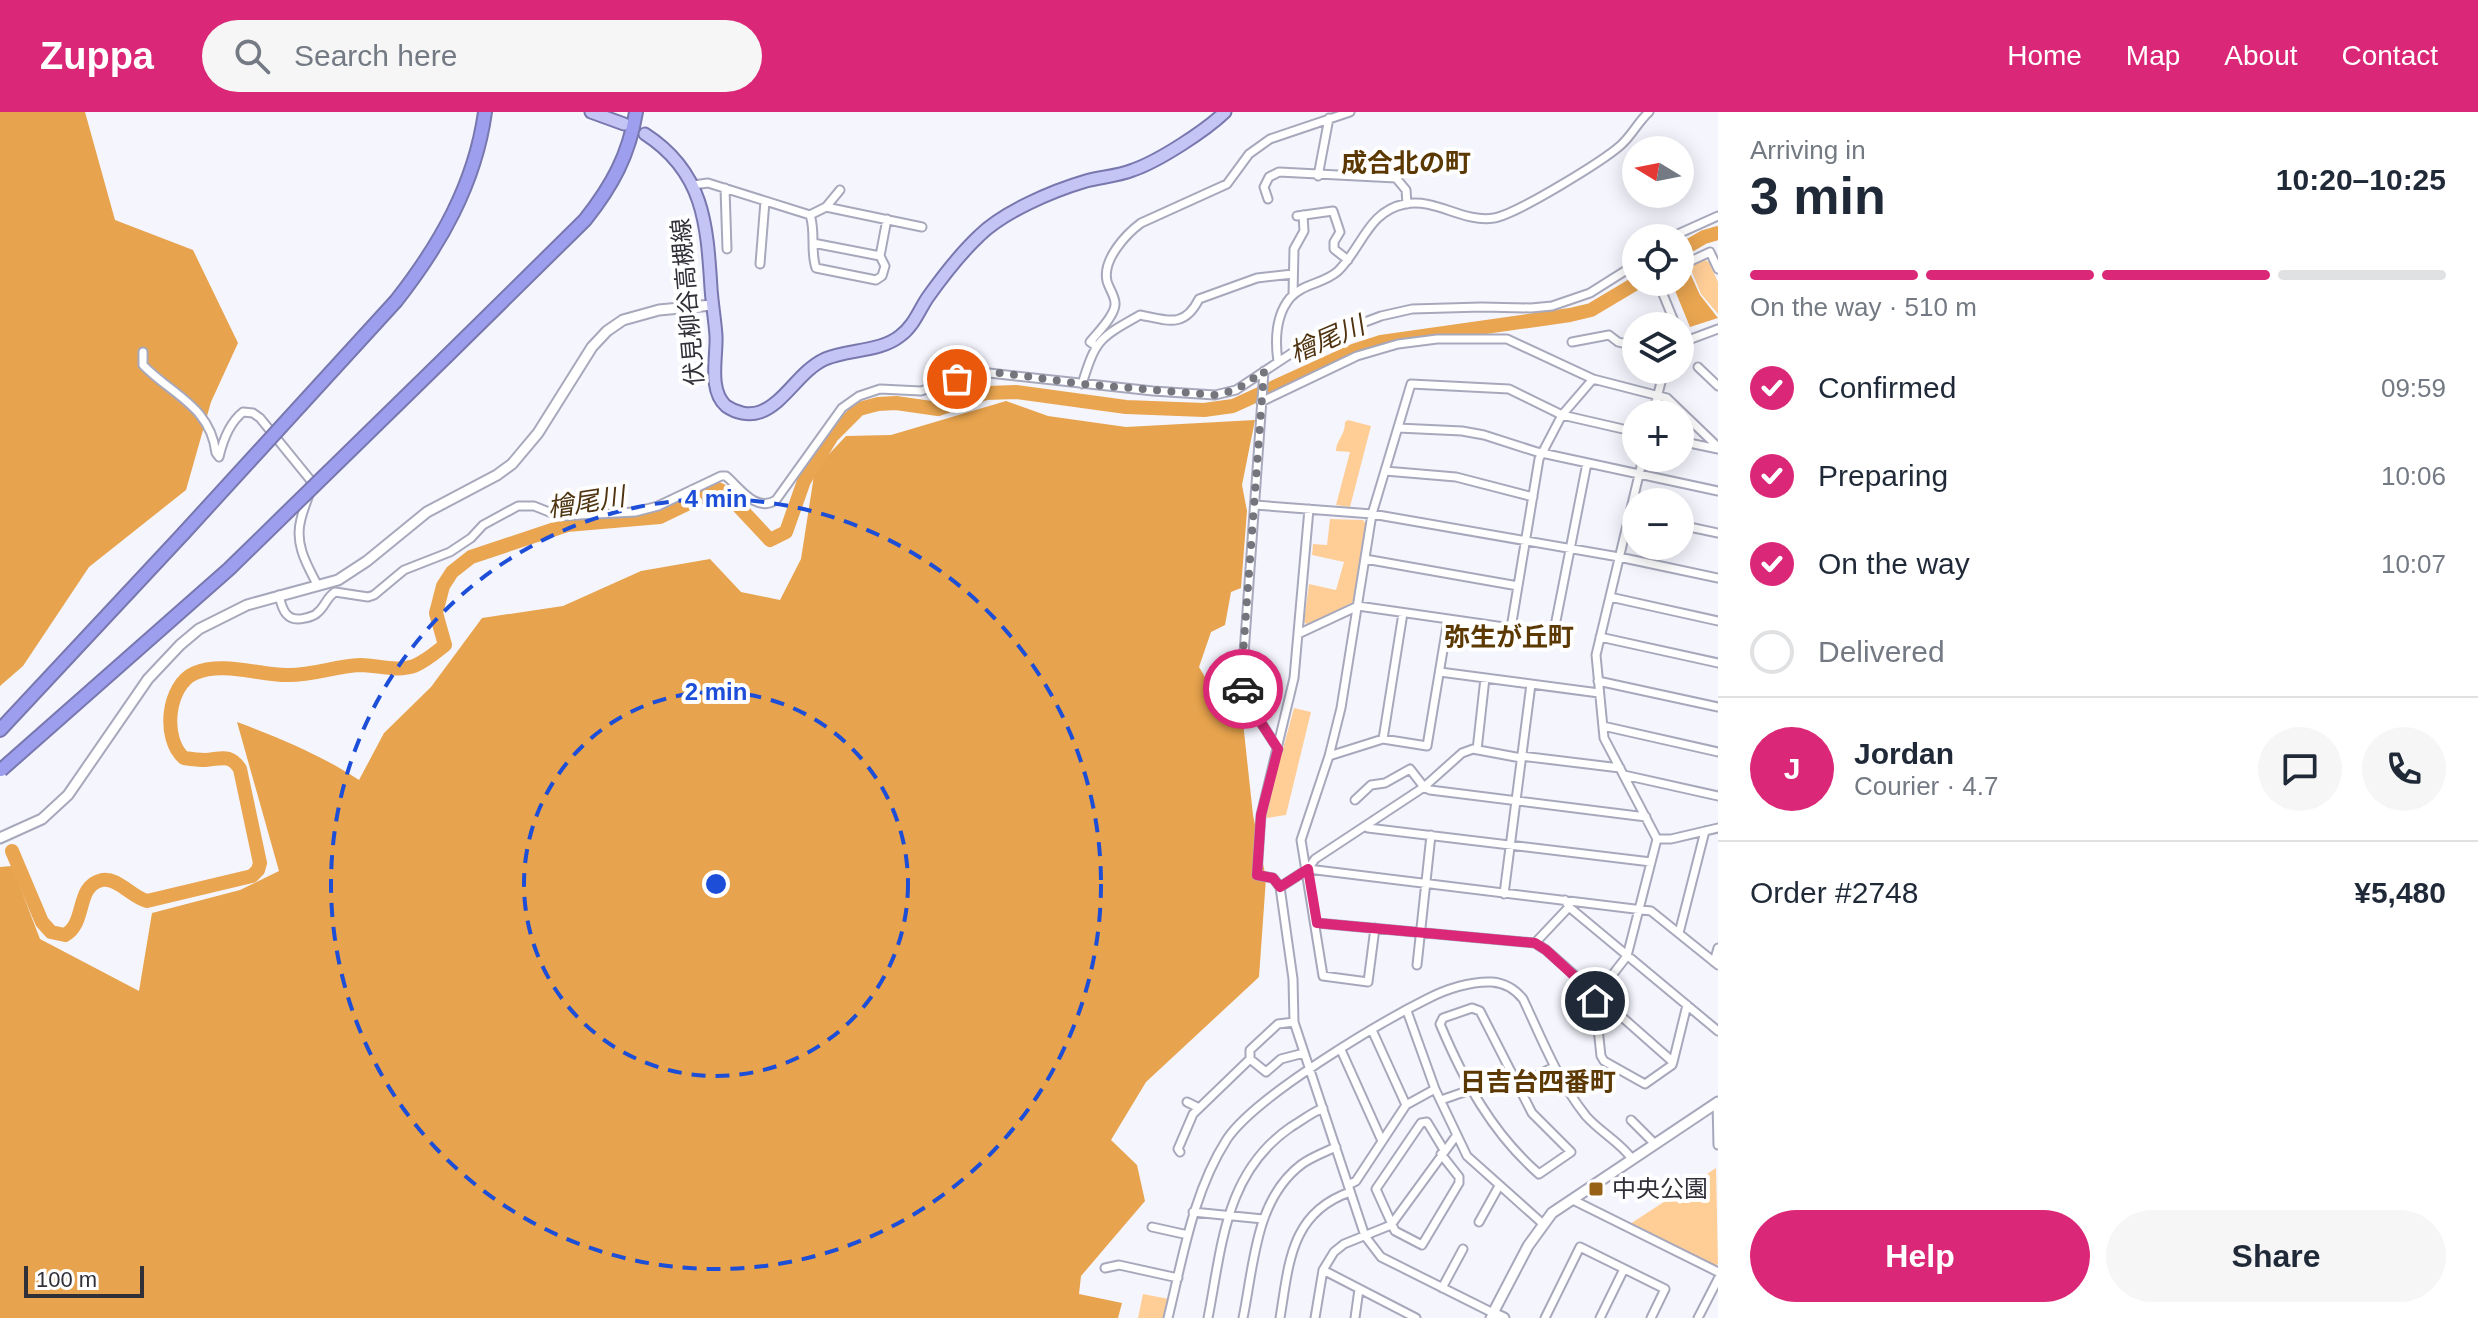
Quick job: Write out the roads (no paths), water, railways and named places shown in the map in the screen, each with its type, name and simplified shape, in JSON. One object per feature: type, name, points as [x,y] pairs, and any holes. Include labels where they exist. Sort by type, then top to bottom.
[{"type":"highway","points":[[0,730],[131,592],[396,301],[440,241],[455,210],[475,158],[485,112]]},
{"type":"highway","points":[[0,770],[229,569],[585,220],[622,165],[636,112]]},
{"type":"main road","points":[[591,112],[624,124]]},
{"type":"main road","name":"伏見柳谷高槻線","points":[[645,134],[673,157],[693,185],[706,224],[716,336],[715,377],[719,397],[733,411],[756,414],[770,408],[806,370],[825,359],[865,350],[899,337],[912,325],[928,298],[977,238],[1004,216],[1070,186],[1136,169],[1205,128],[1225,112]]},
{"type":"street","points":[[1096,346],[1090,342],[1115,308],[1107,281],[1107,269],[1129,232],[1141,223],[1227,184],[1249,154],[1270,139],[1350,112]]},
{"type":"street","points":[[1278,362],[1275,341],[1289,299],[1300,289],[1329,278],[1356,251],[1367,229],[1388,208],[1425,202],[1463,216],[1494,218],[1524,206],[1623,144],[1649,112]]},
{"type":"street","points":[[1318,176],[1329,118]]},
{"type":"street","points":[[1268,199],[1264,187],[1269,177],[1279,172],[1396,178],[1406,190],[1407,204]]},
{"type":"street","points":[[693,185],[708,183],[810,215],[826,207],[840,190]]},
{"type":"street","points":[[725,188],[727,249]]},
{"type":"street","points":[[760,264],[765,201]]},
{"type":"street","points":[[826,207],[922,227]]},
{"type":"street","points":[[1293,295],[1294,249],[1304,231],[1300,216],[1333,211],[1340,232],[1334,249],[1348,260]]},
{"type":"street","points":[[810,215],[816,268],[876,280],[882,276],[885,266],[880,256],[887,219]]},
{"type":"street","points":[[1694,227],[1718,216]]},
{"type":"street","points":[[813,243],[880,256]]},
{"type":"street","points":[[1694,259],[1710,252],[1718,269]]},
{"type":"street","points":[[279,595],[282,610],[287,617],[296,620],[317,613],[335,592],[368,597],[374,595],[404,570],[461,546],[483,525],[518,506],[534,506],[559,516],[635,512],[658,506],[721,476],[726,476],[756,503],[770,504],[842,408],[859,396],[880,389],[921,391],[989,373],[1215,395],[1236,390],[1304,345],[1351,325],[1412,309],[1552,306],[1590,293],[1622,273]]},
{"type":"street","points":[[1082,384],[1096,346],[1140,315],[1174,321],[1185,318],[1194,310],[1199,299],[1257,278],[1293,274]]},
{"type":"street","points":[[0,838],[42,819],[68,795],[148,679],[180,645],[223,616],[353,572],[411,523],[512,464],[538,433],[580,365],[607,331],[623,320],[641,314],[712,305]]},
{"type":"street","points":[[1694,337],[1718,329]]},
{"type":"street","points":[[1572,342],[1609,335],[1622,343]]},
{"type":"street","points":[[1261,402],[1357,356],[1398,344],[1437,339],[1507,339],[1593,379],[1667,398],[1718,448]]},
{"type":"street","points":[[143,352],[143,365],[183,396],[206,421],[219,457],[222,440],[243,412],[253,413],[312,482],[311,495],[299,524],[302,555],[318,586]]},
{"type":"street","points":[[1698,367],[1717,384]]},
{"type":"street","points":[[1264,371],[1242,682],[1247,701],[1278,749]]},
{"type":"street","points":[[1511,628],[1542,453],[1562,415],[1593,379]]},
{"type":"street","points":[[1375,928],[1367,983],[1323,976],[1317,923],[1301,840],[1329,756],[1341,708],[1372,514],[1411,384],[1509,389],[1562,415],[1622,429]]},
{"type":"street","points":[[1656,400],[1660,384]]},
{"type":"street","points":[[1398,428],[1484,435],[1542,453],[1718,491]]},
{"type":"street","points":[[1694,444],[1718,448]]},
{"type":"street","points":[[1298,634],[1358,606],[1448,620],[1554,631],[1587,463]]},
{"type":"street","points":[[1385,471],[1456,477],[1533,497]]},
{"type":"street","points":[[1637,488],[1639,474]]},
{"type":"street","points":[[1255,505],[1372,514],[1619,557],[1718,578]]},
{"type":"street","points":[[1309,509],[1294,678],[1261,815],[1257,875],[1273,878],[1280,887],[1293,979],[1294,1022],[1365,1236],[1381,1257],[1492,1315],[1504,1318]]},
{"type":"street","points":[[1694,528],[1718,533]]},
{"type":"street","points":[[1622,548],[1596,655],[1604,738],[1657,839],[1627,956],[1596,996],[1604,1061],[1645,1084],[1672,1065],[1687,1005]]},
{"type":"street","points":[[1365,559],[1518,586]]},
{"type":"street","points":[[1610,597],[1718,621]]},
{"type":"street","points":[[1383,739],[1403,613]]},
{"type":"street","points":[[1329,756],[1383,739],[1427,746],[1448,620]]},
{"type":"street","points":[[1600,637],[1718,663]]},
{"type":"street","points":[[1440,672],[1599,693]]},
{"type":"street","points":[[1477,750],[1485,678]]},
{"type":"street","points":[[1598,681],[1718,707]]},
{"type":"street","points":[[1504,894],[1531,684]]},
{"type":"street","points":[[1603,726],[1718,752]]},
{"type":"street","points":[[1280,887],[1308,869],[1315,859],[1424,787],[1462,753],[1477,750],[1622,771],[1718,796]]},
{"type":"street","points":[[1356,794],[1410,769],[1430,790],[1646,817]]},
{"type":"street","points":[[1366,827],[1651,862]]},
{"type":"street","points":[[1657,839],[1671,839],[1718,828]]},
{"type":"street","points":[[1679,933],[1705,831]]},
{"type":"street","points":[[1417,965],[1431,835]]},
{"type":"street","points":[[1308,869],[1567,904],[1651,911],[1716,963]]},
{"type":"street","points":[[1535,943],[1567,904]]},
{"type":"street","points":[[1567,904],[1718,1031]]},
{"type":"street","points":[[1317,923],[1535,943],[1673,1062]]},
{"type":"street","points":[[1716,963],[1718,948]]},
{"type":"street","points":[[1168,1318],[1193,1212],[1209,1172],[1234,1129],[1273,1095],[1372,1030],[1429,998],[1454,989],[1495,982],[1508,986],[1523,999],[1554,1067],[1589,1119],[1625,1149],[1632,1159]]},
{"type":"street","points":[[1472,1008],[1480,1011],[1515,1082],[1541,1124],[1571,1152],[1539,1174],[1519,1156],[1470,1090],[1440,1024],[1443,1018],[1472,1008]]},
{"type":"street","points":[[1407,1011],[1435,1089],[1467,1156],[1542,1223]]},
{"type":"street","points":[[1180,1152],[1178,1149],[1193,1114],[1250,1059],[1250,1050],[1278,1024],[1294,1022]]},
{"type":"street","points":[[1372,1030],[1406,1105]]},
{"type":"street","points":[[1341,1050],[1382,1141]]},
{"type":"street","points":[[1250,1059],[1266,1072],[1281,1059],[1304,1053]]},
{"type":"street","points":[[1441,1100],[1470,1090],[1530,1079],[1554,1067]]},
{"type":"street","points":[[1280,1318],[1289,1258],[1296,1240],[1318,1209],[1356,1181],[1406,1105],[1435,1089]]},
{"type":"street","points":[[1187,1102],[1199,1108]]},
{"type":"street","points":[[1492,1315],[1542,1223],[1552,1213],[1718,1102]]},
{"type":"street","points":[[1718,1102],[1718,1145]]},
{"type":"street","points":[[1208,1318],[1228,1216],[1245,1176],[1268,1145],[1323,1108]]},
{"type":"street","points":[[1631,1120],[1655,1144]]},
{"type":"street","points":[[1427,1122],[1442,1152],[1459,1177],[1459,1183],[1422,1245],[1395,1231],[1376,1189],[1421,1123],[1427,1122]]},
{"type":"street","points":[[1315,1318],[1323,1270],[1334,1252],[1344,1244],[1391,1225],[1456,1136]]},
{"type":"street","points":[[1243,1318],[1263,1219],[1278,1187],[1304,1162],[1336,1147]]},
{"type":"street","points":[[1479,1222],[1499,1186]]},
{"type":"street","points":[[1573,1200],[1718,1272]]},
{"type":"street","points":[[1193,1212],[1263,1219]]},
{"type":"street","points":[[1152,1227],[1188,1235]]},
{"type":"street","points":[[1545,1318],[1580,1247],[1665,1289],[1651,1318]]},
{"type":"street","points":[[1442,1288],[1463,1249]]},
{"type":"street","points":[[1105,1268],[1119,1265],[1178,1278]]},
{"type":"street","points":[[1600,1318],[1624,1269]]},
{"type":"street","points":[[1323,1270],[1416,1318]]},
{"type":"street","points":[[1698,1318],[1718,1279]]},
{"type":"street","points":[[1355,1318],[1359,1289]]},
{"type":"waterway","name":"檜尾川","points":[[1694,243],[1718,233]]},
{"type":"waterway","name":"檜尾川","points":[[12,851],[42,922],[51,932],[65,935],[76,922],[88,889],[102,880],[113,881],[147,901],[252,876],[260,863],[240,769],[229,759],[184,758],[172,738],[173,700],[186,679],[195,673],[217,668],[296,675],[360,665],[414,666],[445,645],[436,613],[443,586],[452,572],[471,557],[567,525],[660,517],[718,489],[726,493],[770,540],[786,532],[804,481],[832,436],[859,409],[896,403],[938,409],[986,393],[1016,392],[1126,407],[1204,410],[1233,406],[1353,351],[1381,342],[1570,315],[1591,310],[1622,292]]},
{"type":"place","name":"中央公園","points":[[1596,1189]]},
{"type":"district","name":"成合北の町","points":[[1406,163]]},
{"type":"district","name":"弥生が丘町","points":[[1509,637]]},
{"type":"district","name":"日吉台四番町","points":[[1538,1082]]}]
